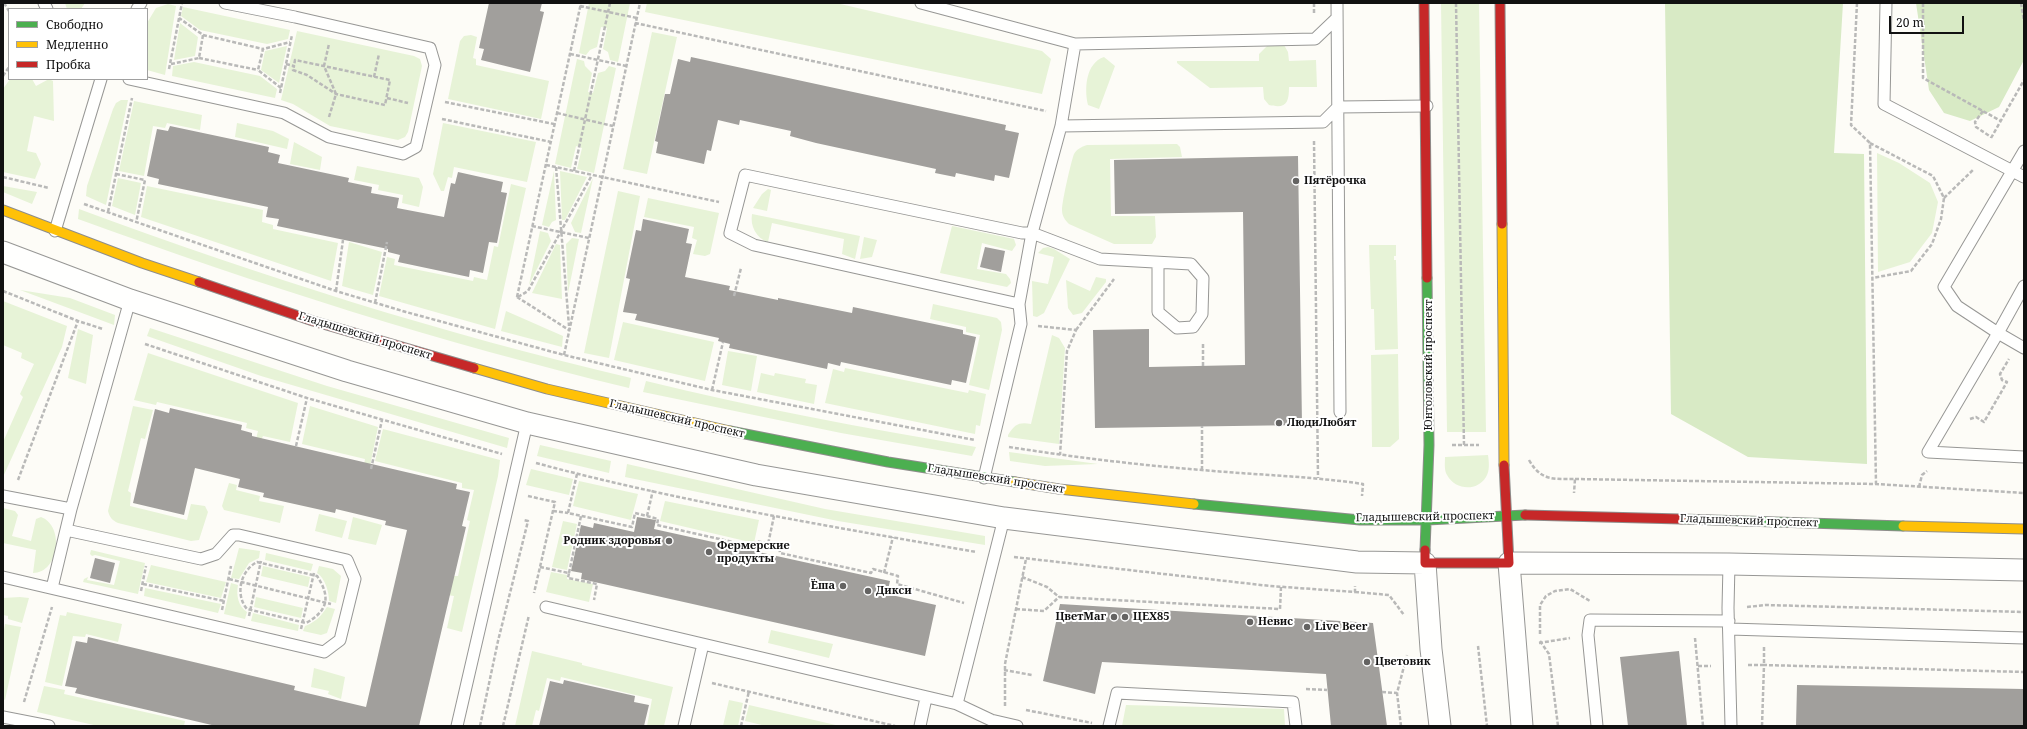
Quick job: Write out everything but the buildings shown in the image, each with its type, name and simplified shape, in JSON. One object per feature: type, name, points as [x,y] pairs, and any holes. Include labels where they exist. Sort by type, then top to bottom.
[{"type":"street","name":"Юнтоловский проспект","points":[[1424,3],[1427,106],[1429,446],[1425,563],[1431,649],[1440,726]]},
{"type":"street","points":[[1500,3],[1503,444],[1509,563],[1522,726]]},
{"type":"street","name":"Гладышевский проспект","points":[[3,210],[142,263],[313,321],[524,383],[763,439],[984,478],[1059,489],[1235,509],[1360,520],[1427,520],[1507,515],[1581,516],[2024,529]]},
{"type":"street","points":[[3,252],[130,300],[295,355],[527,423],[756,476],[1004,518],[1357,562],[1729,564],[2024,570]]},
{"type":"lane","points":[[134,80],[284,113],[329,137],[403,154],[416,147],[435,65],[430,48],[295,17],[224,3]]},
{"type":"lane","points":[[921,3],[1075,44],[1316,39],[1337,18]]},
{"type":"lane","points":[[1337,3],[1340,412]]},
{"type":"lane","points":[[1886,3],[1884,104],[2024,177]]},
{"type":"lane","points":[[984,478],[1021,324],[1019,304],[1032,233],[1061,126],[1075,44]]},
{"type":"lane","points":[[55,231],[101,80]]},
{"type":"lane","points":[[1061,126],[1323,122],[1338,107],[1427,106]]},
{"type":"lane","points":[[2021,346],[1957,306],[1944,287],[2023,153]]},
{"type":"lane","points":[[1019,304],[754,245],[730,233],[745,175],[1022,233],[1032,233],[1100,259],[1190,264],[1203,278],[1202,314],[1193,327],[1177,328],[1158,312],[1158,263]]},
{"type":"lane","points":[[2024,286],[1928,452],[2024,457]]},
{"type":"lane","points":[[52,588],[71,509],[130,300]]},
{"type":"lane","points":[[457,726],[527,423]]},
{"type":"lane","points":[[3,496],[71,509]]},
{"type":"lane","points":[[957,704],[1004,518]]},
{"type":"lane","points":[[3,577],[324,652],[340,640],[355,579],[347,560],[239,535],[233,535],[216,554],[202,559],[66,530]]},
{"type":"lane","points":[[1729,564],[1728,608],[1730,625],[1731,726]]},
{"type":"lane","points":[[546,607],[926,698],[957,704],[990,723],[1004,723],[1016,726]]},
{"type":"lane","points":[[1597,726],[1588,635],[1590,620],[2024,638]]},
{"type":"lane","points":[[684,726],[703,644]]},
{"type":"lane","points":[[1109,726],[1117,693],[1293,702],[1296,726]]},
{"type":"lane","points":[[920,726],[926,698]]},
{"type":"lane","points":[[3,717],[20,719],[49,726]]},
{"type":"path","points":[[166,87],[182,3]]},
{"type":"path","points":[[574,171],[610,3]]},
{"type":"path","points":[[564,355],[640,3]]},
{"type":"path","points":[[1314,3],[1316,39]]},
{"type":"path","points":[[1456,3],[1464,445]]},
{"type":"path","points":[[1857,3],[1851,125],[1870,143],[1933,176],[1944,198],[1941,219],[1932,244],[1911,271],[1872,278]]},
{"type":"path","points":[[1923,3],[1923,78],[2001,121]]},
{"type":"path","points":[[2021,3],[2024,21]]},
{"type":"path","points":[[517,297],[581,4],[608,12],[637,18]]},
{"type":"path","points":[[277,111],[295,17]]},
{"type":"path","points":[[179,18],[203,35],[263,49],[290,42]]},
{"type":"path","points":[[636,23],[1049,112]]},
{"type":"path","points":[[323,134],[336,94],[324,66],[333,26]]},
{"type":"path","points":[[199,58],[203,35]]},
{"type":"path","points":[[258,70],[263,49]]},
{"type":"path","points":[[570,54],[626,66]]},
{"type":"path","points":[[170,64],[199,58],[258,70],[281,89]]},
{"type":"path","points":[[295,60],[390,80],[385,106],[336,94],[307,74],[293,70],[294,66],[295,60]]},
{"type":"path","points":[[286,64],[294,66]]},
{"type":"path","points":[[108,212],[132,98]]},
{"type":"path","points":[[387,98],[414,104]]},
{"type":"path","points":[[444,102],[554,124]]},
{"type":"path","points":[[1983,111],[1975,122],[1976,127],[2023,153]]},
{"type":"path","points":[[557,113],[614,126]]},
{"type":"path","points":[[441,118],[551,142]]},
{"type":"path","points":[[1318,478],[1314,142],[1323,122]]},
{"type":"path","points":[[1870,143],[1876,484]]},
{"type":"path","points":[[546,165],[724,203]]},
{"type":"path","points":[[556,167],[560,233],[569,330]]},
{"type":"path","points":[[116,174],[145,180],[136,223]]},
{"type":"path","points":[[517,297],[528,291],[592,175]]},
{"type":"path","points":[[3,177],[51,188]]},
{"type":"path","points":[[84,204],[336,291],[564,355],[712,390],[979,441]]},
{"type":"path","points":[[532,226],[589,238]]},
{"type":"path","points":[[336,291],[343,240]]},
{"type":"path","points":[[375,303],[387,242]]},
{"type":"path","points":[[734,296],[741,268]]},
{"type":"path","points":[[1060,455],[1068,351],[1076,330],[1115,277]]},
{"type":"path","points":[[3,291],[78,321],[109,330]]},
{"type":"path","points":[[517,297],[569,330]]},
{"type":"path","points":[[17,484],[78,321]]},
{"type":"path","points":[[1021,324],[1076,330]]},
{"type":"path","points":[[712,390],[724,342]]},
{"type":"path","points":[[145,344],[307,398],[507,454]]},
{"type":"path","points":[[1203,344],[1203,366]]},
{"type":"path","points":[[1918,487],[1922,475],[1951,453],[1971,417],[1976,417],[1984,422],[2007,382],[2002,380],[2000,374],[2021,346]]},
{"type":"path","points":[[296,446],[307,398]]},
{"type":"path","points":[[371,469],[382,420]]},
{"type":"path","points":[[1202,426],[1202,470]]},
{"type":"path","points":[[1451,445],[1482,444]]},
{"type":"path","points":[[1009,446],[1060,455],[1202,470],[1318,478],[1363,484],[1361,500]]},
{"type":"path","points":[[534,462],[577,474],[774,516],[977,552]]},
{"type":"path","points":[[568,513],[577,474]]},
{"type":"path","points":[[1575,479],[1876,484],[2024,493]]},
{"type":"path","points":[[647,516],[653,490]]},
{"type":"path","points":[[553,511],[568,513],[632,528],[635,513],[658,519],[657,525],[756,547],[756,541],[779,546],[780,553],[871,573],[873,569],[898,576],[897,584],[967,604]]},
{"type":"path","points":[[480,726],[498,641],[528,521],[506,516]]},
{"type":"path","points":[[580,516],[568,578],[597,584],[592,606]]},
{"type":"path","points":[[767,549],[774,516]]},
{"type":"path","points":[[219,627],[239,535]]},
{"type":"path","points":[[884,573],[893,537]]},
{"type":"path","points":[[245,633],[266,541]]},
{"type":"path","points":[[138,608],[150,549]]},
{"type":"path","points":[[297,645],[319,553]]},
{"type":"path","points":[[1014,557],[1281,587],[1390,595],[1405,616]]},
{"type":"path","points":[[1004,723],[1004,670],[1026,559]]},
{"type":"path","points":[[261,562],[313,574],[317,576],[324,588],[326,603],[319,614],[306,623],[250,610],[243,604],[240,590],[241,583],[244,575],[252,565],[261,562]]},
{"type":"path","points":[[540,567],[569,573]]},
{"type":"path","points":[[1022,577],[1047,587],[1058,597],[1280,610],[1281,587]]},
{"type":"path","points":[[229,579],[348,608]]},
{"type":"path","points":[[143,584],[224,601]]},
{"type":"path","points":[[1355,586],[1355,592]]},
{"type":"path","points":[[20,719],[52,605],[52,588]]},
{"type":"path","points":[[1558,726],[1549,654],[1540,643],[1540,605],[1546,596],[1555,591],[1570,589],[1593,602]]},
{"type":"path","points":[[1016,609],[1044,611],[1058,597]]},
{"type":"path","points":[[1728,608],[1766,605],[2024,612]]},
{"type":"path","points":[[1694,635],[1703,726]]},
{"type":"path","points":[[1478,646],[1487,726]]},
{"type":"path","points":[[1401,726],[1397,693],[1409,651]]},
{"type":"path","points":[[1762,726],[1764,664],[2024,672]]},
{"type":"path","points":[[1004,670],[1032,675]]},
{"type":"path","points":[[729,686],[895,726]]},
{"type":"path","points":[[741,726],[749,691]]},
{"type":"path","points":[[1382,692],[1397,693]]},
{"type":"green space","points":[[65,3],[85,3],[82,8],[67,8]]},
{"type":"green space","points":[[589,3],[630,3],[618,62],[610,60],[608,52],[603,49],[607,28],[601,27],[597,47],[590,50],[586,55],[579,53]]},
{"type":"green space","points":[[647,3],[836,3],[1042,51],[1051,59],[1042,94],[645,12]]},
{"type":"green space","points":[[1441,3],[1479,3],[1486,432],[1447,432]]},
{"type":"green space","points":[[1665,3],[1843,3],[1834,153],[1864,154],[1867,464],[1748,457],[1671,414]]},
{"type":"green space","points":[[1916,3],[2024,3],[2024,60],[1999,107],[1970,121],[1944,113],[1929,90]]},
{"type":"green space","points":[[168,4],[176,6],[165,75],[148,70],[148,21],[156,8]]},
{"type":"green space","points":[[183,7],[290,30],[288,39],[267,44],[200,30],[181,16]]},
{"type":"green space","points":[[180,23],[198,37],[195,56],[174,60]]},
{"type":"green space","points":[[297,31],[414,56],[420,59],[422,66],[408,132],[405,137],[398,140],[330,126],[293,104],[281,100]]},
{"type":"green space","points":[[652,32],[677,37],[647,174],[623,169]]},
{"type":"green space","points":[[471,35],[477,37],[473,58],[476,59],[476,65],[549,81],[541,119],[448,99],[460,41],[464,36]]},
{"type":"green space","points":[[1268,45],[1284,45],[1288,52],[1289,61],[1316,60],[1317,87],[1289,87],[1288,97],[1285,104],[1279,106],[1269,105],[1264,99],[1263,87],[1210,88],[1177,63],[1177,61],[1259,61],[1259,54]]},
{"type":"green space","points":[[287,46],[279,83],[261,70],[265,51]]},
{"type":"green space","points":[[1104,57],[1115,66],[1099,109],[1088,105],[1086,91],[1090,70],[1098,60]]},
{"type":"green space","points":[[577,59],[584,61],[585,66],[592,73],[588,92],[593,93],[598,73],[605,71],[609,66],[616,68],[594,173],[577,169],[582,148],[576,146],[571,168],[555,164]]},
{"type":"green space","points":[[194,62],[260,76],[277,89],[275,98],[172,76],[173,66]]},
{"type":"green space","points":[[9,80],[33,80],[36,86],[47,80],[53,81],[54,121],[34,116],[27,151],[36,153],[41,164],[35,179],[3,172],[3,89]]},
{"type":"green space","points":[[121,100],[128,100],[106,205],[86,196],[87,186],[113,109],[116,103]]},
{"type":"green space","points":[[134,101],[202,115],[200,130],[167,123],[165,128],[153,126],[144,176],[119,171]]},
{"type":"green space","points":[[237,123],[273,131],[289,139],[287,149],[235,137]]},
{"type":"green space","points":[[443,123],[536,142],[527,182],[454,167],[452,178],[448,177],[444,191],[441,191],[433,174]]},
{"type":"green space","points":[[294,142],[322,157],[320,170],[290,164]]},
{"type":"green space","points":[[1177,144],[1180,147],[1182,157],[1110,159],[1111,216],[1155,216],[1156,237],[1152,244],[1114,244],[1069,224],[1065,219],[1062,205],[1074,154],[1079,148],[1087,145]]},
{"type":"green space","points":[[1877,153],[1899,163],[1930,183],[1938,202],[1932,233],[1910,262],[1878,272]]},
{"type":"green space","points":[[357,166],[419,178],[423,187],[419,207],[402,203],[403,195],[378,190],[379,185],[354,180]]},
{"type":"green space","points":[[554,171],[556,220],[552,222],[549,227],[542,225]]},
{"type":"green space","points":[[560,171],[587,177],[565,220],[562,220]]},
{"type":"green space","points":[[118,178],[141,183],[135,215],[112,206]]},
{"type":"green space","points":[[593,178],[581,233],[575,232],[571,223]]},
{"type":"green space","points":[[511,184],[526,188],[495,329],[379,296],[387,257],[395,259],[394,265],[473,281],[474,277],[487,280],[494,246],[498,247]]},
{"type":"green space","points":[[3,186],[37,192],[32,204],[3,192]]},
{"type":"green space","points":[[147,186],[263,210],[262,222],[273,225],[273,229],[338,243],[331,281],[141,217]]},
{"type":"green space","points":[[768,189],[771,190],[767,211],[753,208],[762,194]]},
{"type":"green space","points":[[618,191],[640,196],[609,358],[584,353]]},
{"type":"green space","points":[[648,198],[719,213],[710,254],[705,256],[693,254],[697,240],[692,238],[694,227],[644,217]]},
{"type":"green space","points":[[79,209],[147,234],[352,302],[421,323],[561,361],[631,378],[629,388],[489,352],[283,290],[78,219]]},
{"type":"green space","points":[[752,214],[860,236],[855,259],[842,254],[844,239],[772,223],[768,242],[757,235],[752,223]]},
{"type":"green space","points":[[952,226],[1014,239],[1016,245],[1012,251],[982,243],[977,269],[1006,274],[1011,283],[1007,287],[940,273]]},
{"type":"green space","points":[[540,231],[548,233],[551,241],[529,285]]},
{"type":"green space","points":[[864,237],[877,240],[872,257],[860,259]]},
{"type":"green space","points":[[572,238],[579,239],[568,293],[566,244]]},
{"type":"green space","points":[[349,242],[382,252],[373,295],[342,286]]},
{"type":"green space","points":[[556,244],[560,245],[562,299],[532,293]]},
{"type":"green space","points":[[1369,245],[1396,245],[1396,256],[1394,256],[1394,260],[1396,260],[1398,349],[1375,350],[1374,309],[1371,309]]},
{"type":"green space","points":[[1048,247],[1070,259],[1044,313],[1037,317],[1033,316],[1032,281],[1048,284],[1054,257],[1038,253],[1043,248]]},
{"type":"green space","points":[[1096,277],[1106,279],[1106,282],[1082,313],[1073,315],[1068,308],[1066,280],[1090,291]]},
{"type":"green space","points":[[20,290],[70,298],[115,315],[114,325]]},
{"type":"green space","points":[[3,301],[67,326],[62,347],[3,477],[3,442],[23,397],[20,394],[34,364],[21,358],[22,353],[3,345]]},
{"type":"green space","points":[[933,304],[997,318],[1001,322],[1002,330],[989,390],[969,385],[980,335],[966,332],[966,327],[930,319]]},
{"type":"green space","points":[[506,311],[563,336],[562,347],[501,331]]},
{"type":"green space","points":[[623,322],[714,342],[705,381],[614,360]]},
{"type":"green space","points":[[150,328],[327,386],[509,438],[507,448],[261,376],[147,336]]},
{"type":"green space","points":[[78,329],[93,335],[86,384],[68,378]]},
{"type":"green space","points":[[1052,335],[1059,338],[1065,348],[1059,444],[1008,437],[1015,426],[1023,423],[1031,424]]},
{"type":"green space","points":[[728,351],[757,356],[751,391],[722,385]]},
{"type":"green space","points":[[148,353],[298,403],[290,442],[263,436],[261,440],[256,439],[258,431],[246,428],[247,423],[157,402],[156,405],[134,400]]},
{"type":"green space","points":[[1398,354],[1399,439],[1390,447],[1372,447],[1371,355]]},
{"type":"green space","points":[[845,368],[968,393],[969,390],[986,394],[980,426],[976,425],[975,434],[825,403],[833,369],[844,372]]},
{"type":"green space","points":[[761,373],[774,376],[775,373],[806,379],[805,383],[817,385],[814,404],[757,392]]},
{"type":"green space","points":[[646,381],[810,417],[976,447],[972,456],[841,433],[643,392]]},
{"type":"green space","points":[[133,406],[153,410],[145,439],[141,438],[128,491],[131,493],[130,506],[187,520],[191,504],[205,506],[208,512],[199,540],[191,541],[118,523],[113,520],[108,511]]},
{"type":"green space","points":[[310,406],[378,427],[370,466],[364,465],[365,459],[302,444]]},
{"type":"green space","points":[[383,429],[500,460],[498,476],[462,632],[447,628],[454,596],[447,595],[451,576],[458,576],[470,521],[467,520],[474,490],[462,488],[462,483],[375,461]]},
{"type":"green space","points":[[540,445],[611,461],[609,473],[537,456]]},
{"type":"green space","points":[[1009,452],[1098,464],[1045,466],[1010,461]]},
{"type":"green space","points":[[1488,455],[1489,466],[1487,475],[1482,482],[1477,485],[1472,487],[1460,486],[1455,484],[1446,473],[1445,457]]},
{"type":"green space","points":[[627,464],[825,509],[985,536],[985,545],[838,521],[625,477]]},
{"type":"green space","points":[[531,469],[573,479],[569,495],[526,485]]},
{"type":"green space","points":[[579,481],[638,494],[631,520],[573,506]]},
{"type":"green space","points":[[229,483],[237,485],[236,490],[260,496],[259,501],[284,506],[280,523],[224,510],[222,506]]},
{"type":"green space","points":[[665,501],[759,520],[754,543],[660,521]]},
{"type":"green space","points":[[3,508],[15,511],[18,515],[12,536],[31,541],[36,519],[41,517],[49,522],[54,530],[56,548],[49,566],[42,571],[33,573],[36,550],[3,543]]},
{"type":"green space","points":[[319,514],[347,521],[342,538],[315,531]]},
{"type":"green space","points":[[353,517],[382,525],[376,545],[348,539]]},
{"type":"green space","points":[[563,521],[577,524],[567,570],[552,567]]},
{"type":"green space","points":[[239,548],[260,551],[259,558],[249,563],[239,579],[231,578]]},
{"type":"green space","points":[[91,550],[145,563],[138,594],[83,582],[84,579],[88,577],[87,580],[114,585],[120,561],[95,555],[92,556],[90,554]]},
{"type":"green space","points":[[266,553],[313,564],[311,571],[265,560]]},
{"type":"green space","points":[[151,565],[226,582],[221,598],[146,582]]},
{"type":"green space","points":[[263,566],[310,577],[308,587],[261,576]]},
{"type":"green space","points":[[319,566],[333,569],[341,576],[336,603],[329,601],[326,586],[320,575],[317,573]]},
{"type":"green space","points":[[551,572],[567,575],[567,579],[593,584],[589,602],[546,592]]},
{"type":"green space","points":[[231,583],[238,585],[238,600],[247,612],[245,619],[224,614]]},
{"type":"green space","points":[[145,588],[221,604],[218,613],[144,596]]},
{"type":"green space","points":[[256,597],[303,608],[301,618],[254,607]]},
{"type":"green space","points":[[3,598],[29,598],[22,623],[8,619],[8,616],[3,615]]},
{"type":"green space","points":[[327,607],[335,609],[327,633],[321,635],[303,631],[305,626],[318,618]]},
{"type":"green space","points":[[67,612],[122,624],[118,642],[86,634],[85,637],[73,636],[62,686],[45,682],[60,615],[66,616]]},
{"type":"green space","points":[[253,613],[299,625],[298,631],[251,621]]},
{"type":"green space","points":[[5,624],[21,627],[5,700],[3,699],[3,635]]},
{"type":"green space","points":[[771,630],[833,644],[829,658],[768,643]]},
{"type":"green space","points":[[532,651],[673,687],[664,726],[647,726],[652,699],[561,677],[560,681],[547,678],[539,711],[536,710],[532,726],[515,726]]},
{"type":"green space","points":[[314,668],[345,677],[341,699],[328,694],[329,691],[311,687]]},
{"type":"green space","points":[[44,686],[65,690],[64,694],[185,721],[184,726],[98,726],[37,712]]},
{"type":"green space","points":[[729,700],[743,703],[738,726],[723,726]]},
{"type":"green space","points":[[749,705],[840,726],[766,726],[745,721]]},
{"type":"green space","points":[[1126,705],[1284,709],[1285,726],[1122,726]]},
{"type":"traffic: fast","points":[[1425,550],[1429,445],[1427,278]]},
{"type":"traffic: fast","points":[[730,431],[888,462],[1015,482]]},
{"type":"traffic: fast","points":[[1194,504],[1360,520],[1427,520],[1525,515]]},
{"type":"traffic: fast","points":[[1681,519],[1903,526]]},
{"type":"traffic: slow","points":[[3,210],[142,263],[199,282]]},
{"type":"traffic: slow","points":[[1502,224],[1504,465]]},
{"type":"traffic: slow","points":[[474,368],[547,389],[730,431]]},
{"type":"traffic: slow","points":[[1015,482],[1059,489],[1194,504]]},
{"type":"traffic: slow","points":[[1903,526],[2024,529]]},
{"type":"traffic: jam","points":[[1424,3],[1427,278]]},
{"type":"traffic: jam","points":[[1500,3],[1502,224]]},
{"type":"traffic: jam","points":[[199,282],[313,321],[474,368]]},
{"type":"traffic: jam","points":[[1425,550],[1425,563],[1509,563],[1504,465]]},
{"type":"traffic: jam","points":[[1525,515],[1681,519]]},
{"type":"place","name":"Пятёрочка","points":[[1296,181]]},
{"type":"place","name":"ЛюдиЛюбят","points":[[1279,423]]},
{"type":"place","name":"Родник здоровья","points":[[669,541]]},
{"type":"place","name":"Фермерские продукты","points":[[709,552]]},
{"type":"place","name":"Ёша","points":[[843,586]]},
{"type":"place","name":"Дикси","points":[[868,591]]},
{"type":"place","name":"ЦветМаг","points":[[1114,617]]},
{"type":"place","name":"ЦЕХ85","points":[[1125,617]]},
{"type":"place","name":"Невис","points":[[1250,622]]},
{"type":"place","name":"Live Beer","points":[[1307,627]]},
{"type":"place","name":"Цветовик","points":[[1367,662]]}]
